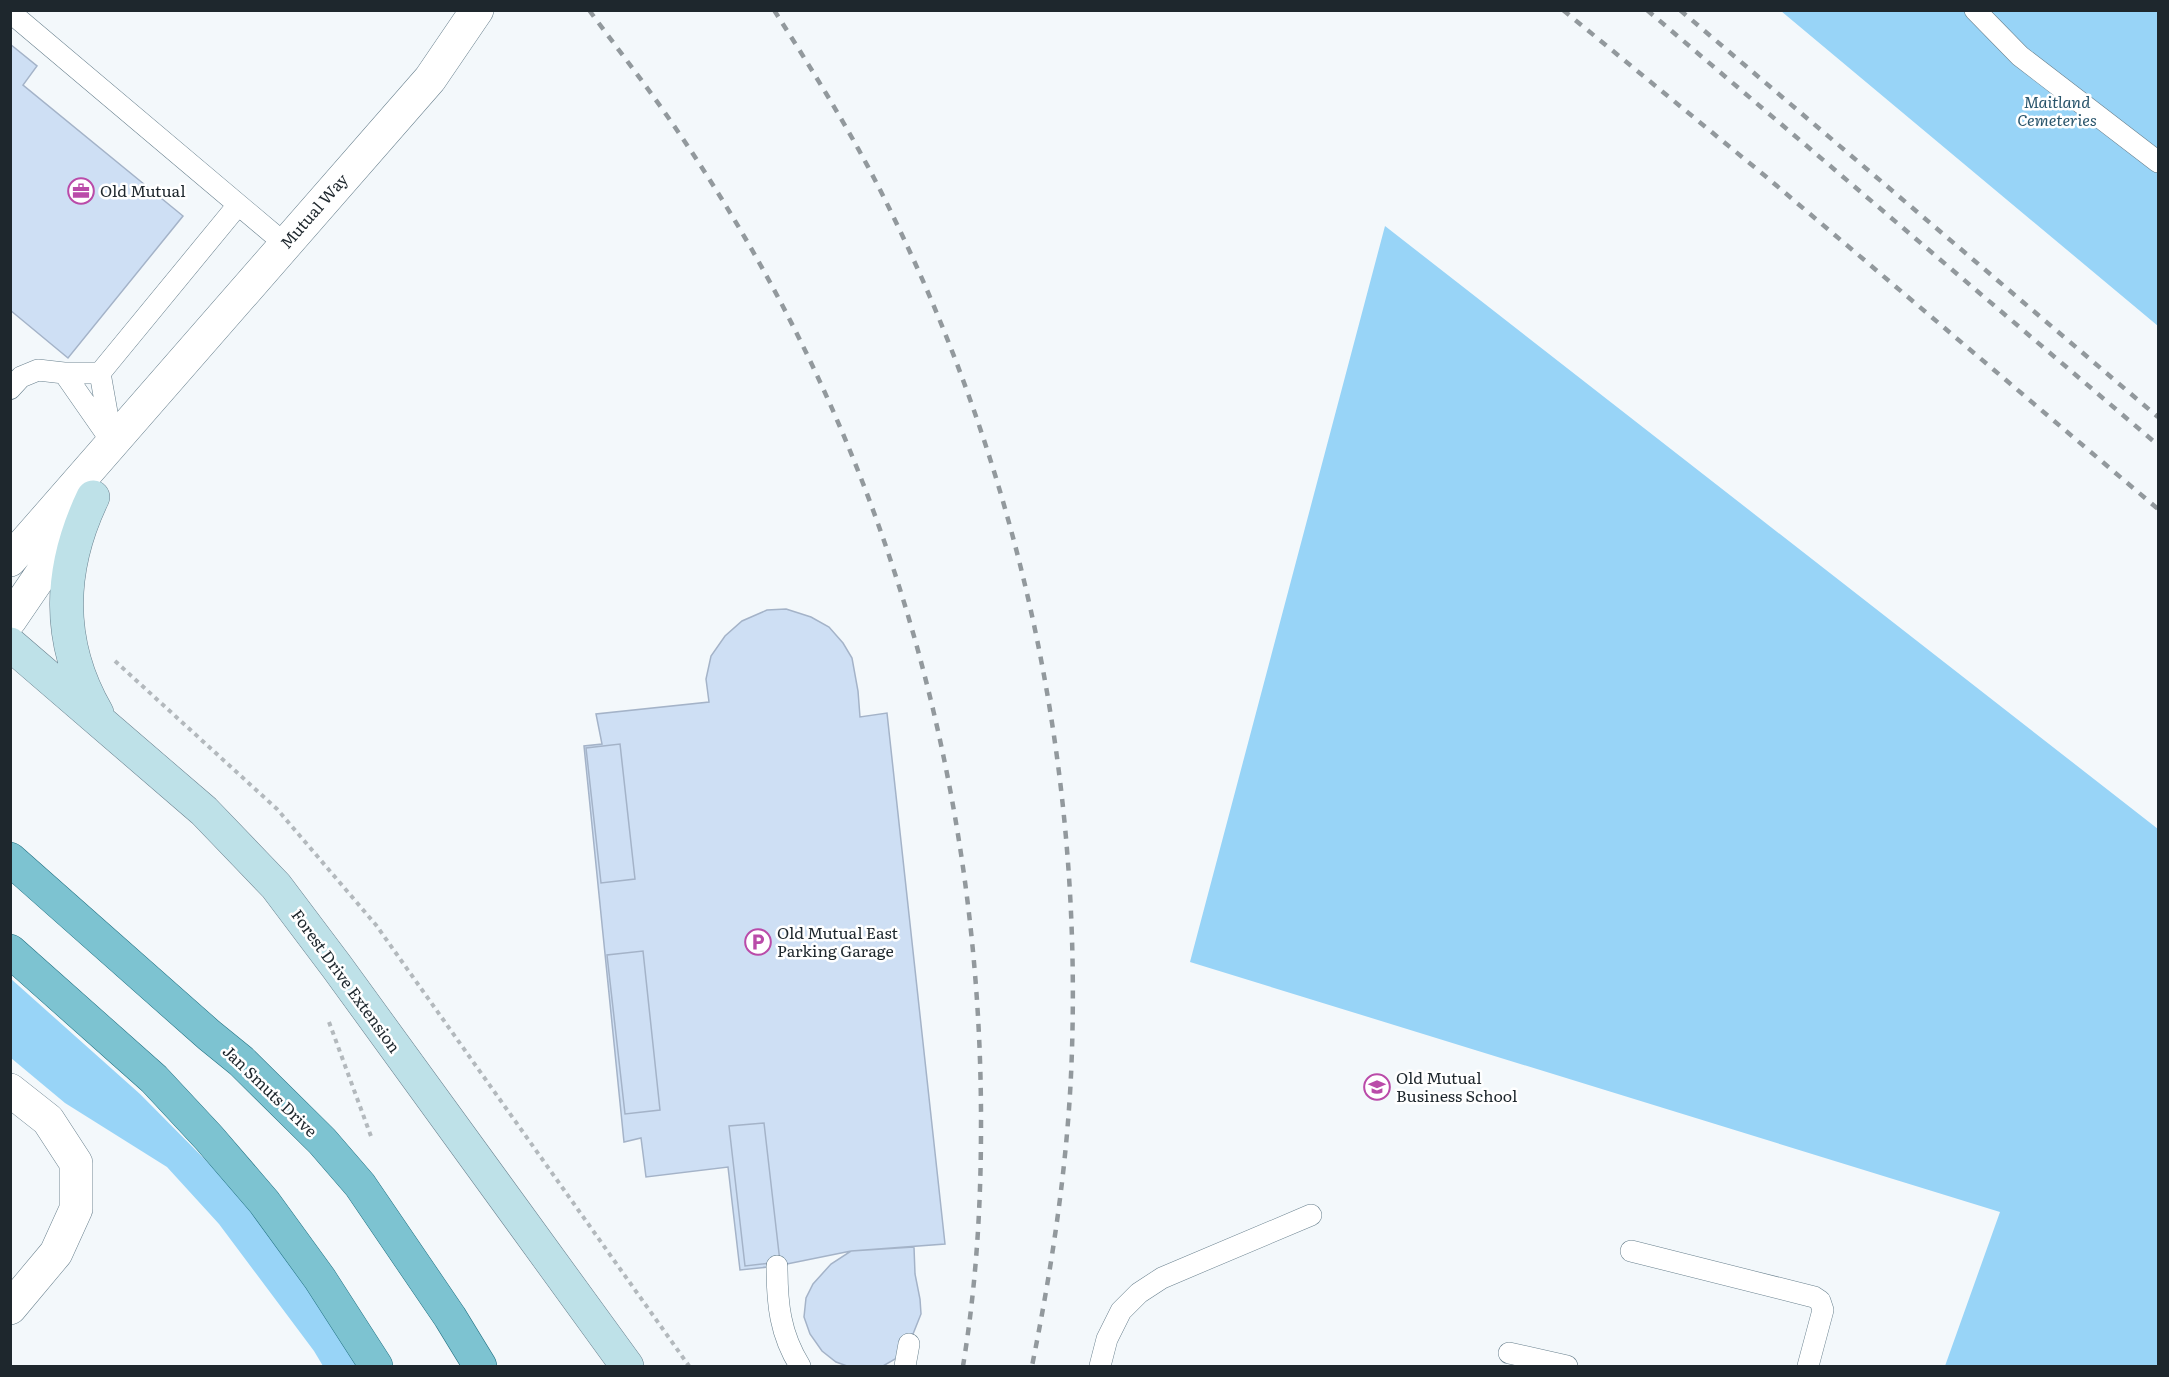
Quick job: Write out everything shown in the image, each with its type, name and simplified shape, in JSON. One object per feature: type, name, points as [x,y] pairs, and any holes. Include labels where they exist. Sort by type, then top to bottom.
[{"type":"main road","name":"Jan Smuts Drive","points":[[10,859],[241,1060],[322,1141],[360,1185],[450,1317],[480,1366]]},
{"type":"main road","points":[[10,951],[154,1079],[209,1138],[278,1221],[320,1279],[376,1366]]},
{"type":"street","name":"Mutual Way","points":[[10,560],[430,79],[477,10]]},
{"type":"street","name":"Mutual Way","points":[[10,620],[93,497],[144,405]]},
{"type":"street","points":[[93,497],[72,550],[67,578],[66,607],[71,649],[76,667],[90,701],[104,724]]},
{"type":"street","name":"Forest Drive Extension","points":[[10,644],[204,811],[276,886],[627,1366]]},
{"type":"street","points":[[10,1090],[48,1120],[76,1163],[76,1209],[56,1253],[10,1308]]},
{"type":"lane","points":[[1976,10],[2020,56],[2158,162]]},
{"type":"lane","points":[[10,12],[285,244]]},
{"type":"lane","points":[[112,442],[100,373],[238,205]]},
{"type":"lane","points":[[10,389],[21,377],[38,370],[100,373]]},
{"type":"lane","points":[[64,373],[112,442]]},
{"type":"lane","points":[[1100,1366],[1107,1339],[1121,1311],[1138,1293],[1162,1278],[1311,1215]]},
{"type":"lane","points":[[1631,1251],[1814,1297],[1820,1301],[1823,1310],[1808,1366]]},
{"type":"lane","points":[[777,1266],[778,1310],[788,1347],[800,1366]]},
{"type":"lane","points":[[905,1366],[909,1344]]},
{"type":"lane","points":[[1509,1353],[1567,1366]]},
{"type":"path","points":[[108,656],[277,809],[376,925],[689,1366]]},
{"type":"path","points":[[327,1014],[374,1144]]},
{"type":"green space","name":"Maitland Cemeteries","points":[[1781,11],[2158,11],[2158,326]]},
{"type":"green space","points":[[1385,226],[2158,829],[2158,1366],[1945,1366],[2000,1212],[1190,962]]},
{"type":"green space","points":[[10,978],[140,1094],[255,1210],[368,1366],[323,1366],[219,1224],[167,1167],[65,1103],[11,1058]]},
{"type":"building","name":"Old Mutual","points":[[10,44],[37,66],[23,85],[183,216],[68,358],[10,310]]},
{"type":"building","name":"Old Mutual East Parking Garage","points":[[786,609],[811,617],[829,627],[843,643],[852,658],[860,717],[887,713],[945,1244],[851,1251],[777,1266],[740,1270],[728,1167],[646,1177],[641,1138],[624,1142],[584,746],[602,744],[596,714],[709,702],[706,679],[711,656],[725,636],[742,621],[767,610]]},
{"type":"building","points":[[620,744],[635,879],[601,883],[586,748]]},
{"type":"building","points":[[643,951],[660,1110],[625,1114],[607,955]]},
{"type":"building","points":[[764,1123],[780,1262],[745,1266],[729,1126]]},
{"type":"building","points":[[914,1247],[915,1274],[921,1314],[909,1344],[897,1358],[883,1366],[847,1366],[836,1362],[822,1351],[810,1334],[804,1317],[806,1298],[813,1284],[831,1264],[851,1251]]},
{"type":"railway","points":[[589,10],[654,97],[700,164],[751,248],[782,305],[840,427],[878,523],[910,621],[936,720],[956,821],[970,922],[978,1024],[981,1127],[979,1217],[963,1366]]},
{"type":"railway","points":[[774,10],[865,161],[937,313],[975,413],[1007,516],[1033,620],[1052,726],[1066,833],[1072,941],[1072,1049],[1059,1208],[1032,1366]]},
{"type":"railway","points":[[1563,10],[1764,175],[2158,509]]},
{"type":"railway","points":[[1647,10],[2158,445]]},
{"type":"railway","points":[[1680,10],[2158,417]]},
{"type":"place","name":"Old Mutual","points":[[81,191]]},
{"type":"place","name":"Old Mutual East Parking Garage","points":[[758,942]]},
{"type":"place","name":"Old Mutual Business School","points":[[1377,1087]]}]
